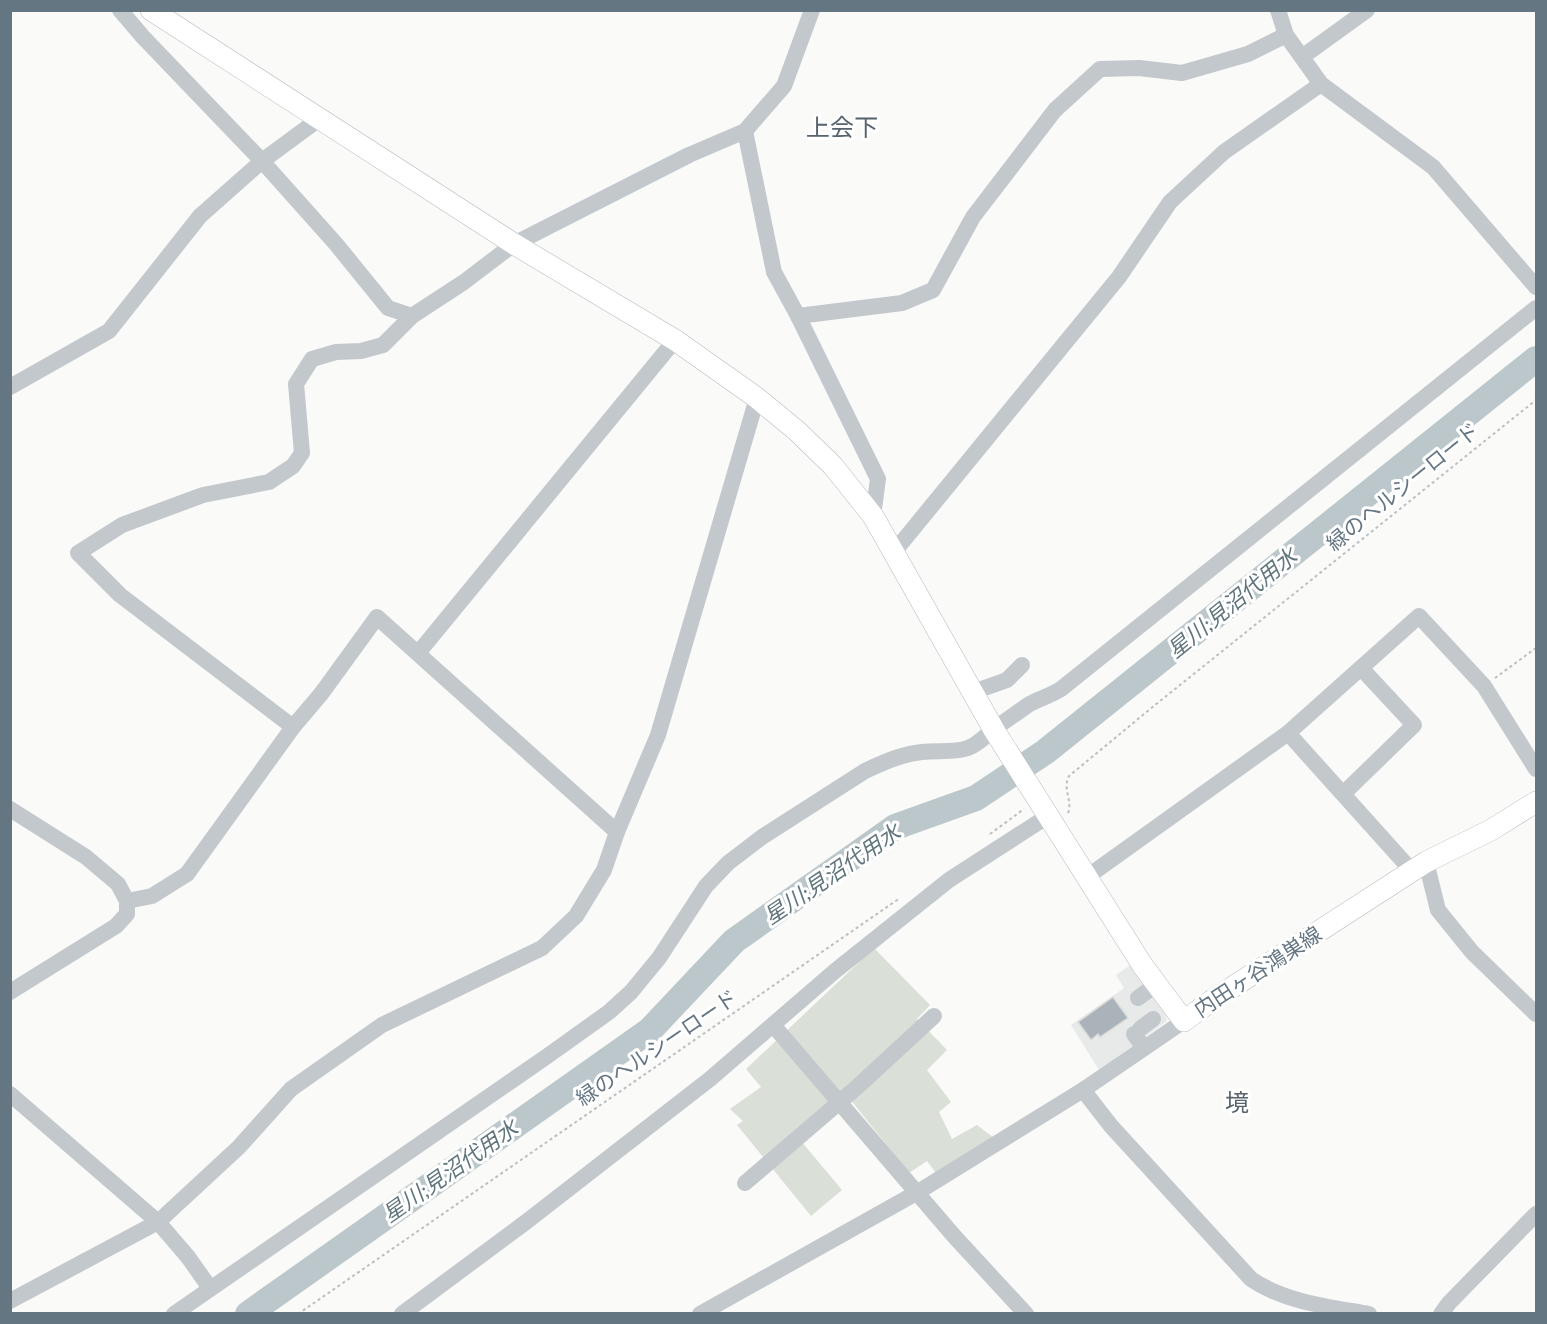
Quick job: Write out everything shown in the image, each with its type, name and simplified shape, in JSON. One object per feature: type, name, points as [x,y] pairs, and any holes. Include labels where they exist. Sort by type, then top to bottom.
[{"type":"main road","name":"内田ヶ谷鴻巣線","points":[[152,10],[514,244],[675,340],[757,398],[797,430],[833,466],[873,516],[1005,748],[1031,799],[1058,815],[1087,877],[1143,966],[1184,1021],[1211,1001],[1419,866],[1491,830],[1536,802]]},
{"type":"street","points":[[120,10],[262,161],[336,244],[388,308],[412,316]]},
{"type":"street","points":[[293,727],[120,595],[78,553],[122,525],[203,495],[269,482],[293,466],[302,453],[296,384],[312,359],[336,352],[361,351],[383,345],[412,316],[464,282],[514,244],[689,155],[745,131],[784,86],[812,10]]},
{"type":"street","points":[[1278,10],[1286,35],[1321,84],[1433,167],[1536,287]]},
{"type":"street","points":[[1302,57],[1367,10]]},
{"type":"street","points":[[798,316],[902,303],[933,290],[973,218],[1055,110],[1100,69],[1139,68],[1182,73],[1248,54],[1286,35]]},
{"type":"street","points":[[894,552],[1119,277],[1170,202],[1224,152],[1321,84]]},
{"type":"street","points":[[10,387],[109,331],[200,216],[262,161],[319,119]]},
{"type":"street","points":[[745,131],[774,272],[878,480],[873,516]]},
{"type":"street","points":[[174,1314],[609,1012],[631,992],[659,958],[706,886],[740,852],[882,762],[919,752],[959,751],[969,748],[982,741],[1030,704],[1048,698],[1536,308]]},
{"type":"street","points":[[419,652],[675,340]]},
{"type":"street","points":[[10,1301],[158,1222],[239,1147],[291,1089],[382,1025],[542,948],[576,916],[603,870],[658,735],[757,398]]},
{"type":"street","points":[[1087,877],[1288,733],[1419,616],[1484,686],[1536,769]]},
{"type":"street","points":[[127,901],[152,896],[187,874],[293,727],[321,694],[378,617],[617,832]]},
{"type":"street","points":[[973,692],[1007,680],[1022,665]]},
{"type":"street","points":[[1343,794],[1414,725],[1361,668]]},
{"type":"street","points":[[1288,733],[1343,794],[1419,866],[1438,910],[1472,952],[1536,1014]]},
{"type":"street","points":[[10,809],[86,857],[118,884],[127,901],[127,914],[116,926],[10,992]]},
{"type":"street","points":[[402,1314],[526,1222],[710,1079],[835,971],[949,880],[1058,815]]},
{"type":"street","points":[[1135,991],[1157,984]]},
{"type":"street","points":[[745,1183],[840,1102],[934,1016]]},
{"type":"street","points":[[700,1314],[918,1192],[1083,1090],[1184,1021]]},
{"type":"street","points":[[773,1025],[954,1236],[1026,1314]]},
{"type":"street","points":[[1142,1027],[1144,1048]]},
{"type":"street","points":[[1107,1053],[1117,1067]]},
{"type":"street","points":[[1083,1090],[1111,1126],[1251,1280],[1309,1308],[1369,1314]]},
{"type":"street","points":[[11,1097],[158,1222],[188,1257],[210,1288]]},
{"type":"street","points":[[1442,1314],[1449,1303],[1536,1214]]},
{"type":"path","name":"緑のヘルシーロード","points":[[1058,815],[1070,807],[1065,787],[1069,776],[1536,400]]},
{"type":"path","points":[[1484,686],[1536,648]]},
{"type":"path","points":[[987,836],[1031,799]]},
{"type":"path","name":"緑のヘルシーロード","points":[[298,1314],[900,898]]},
{"type":"shaded area","points":[[874,948],[930,1005],[917,1019],[947,1050],[927,1070],[951,1102],[939,1112],[952,1139],[977,1125],[994,1138],[936,1173],[927,1161],[909,1173],[850,1099],[801,1141],[842,1190],[811,1216],[737,1125],[743,1121],[730,1109],[761,1087],[746,1069]]},
{"type":"shaded area","points":[[1132,964],[1166,1015],[1167,1021],[1099,1070],[1071,1025],[1124,988],[1116,975]]},
{"type":"building","points":[[1113,997],[1128,1018],[1100,1037],[1098,1034],[1091,1040],[1078,1022]]},
{"type":"waterway","name":"星川;見沼代用水","points":[[248,1314],[650,1030],[734,941],[895,827],[976,798],[1045,752],[1536,359]]},
{"type":"district","name":"上会下","points":[[842,128]]},
{"type":"district","name":"境","points":[[1237,1103]]}]
